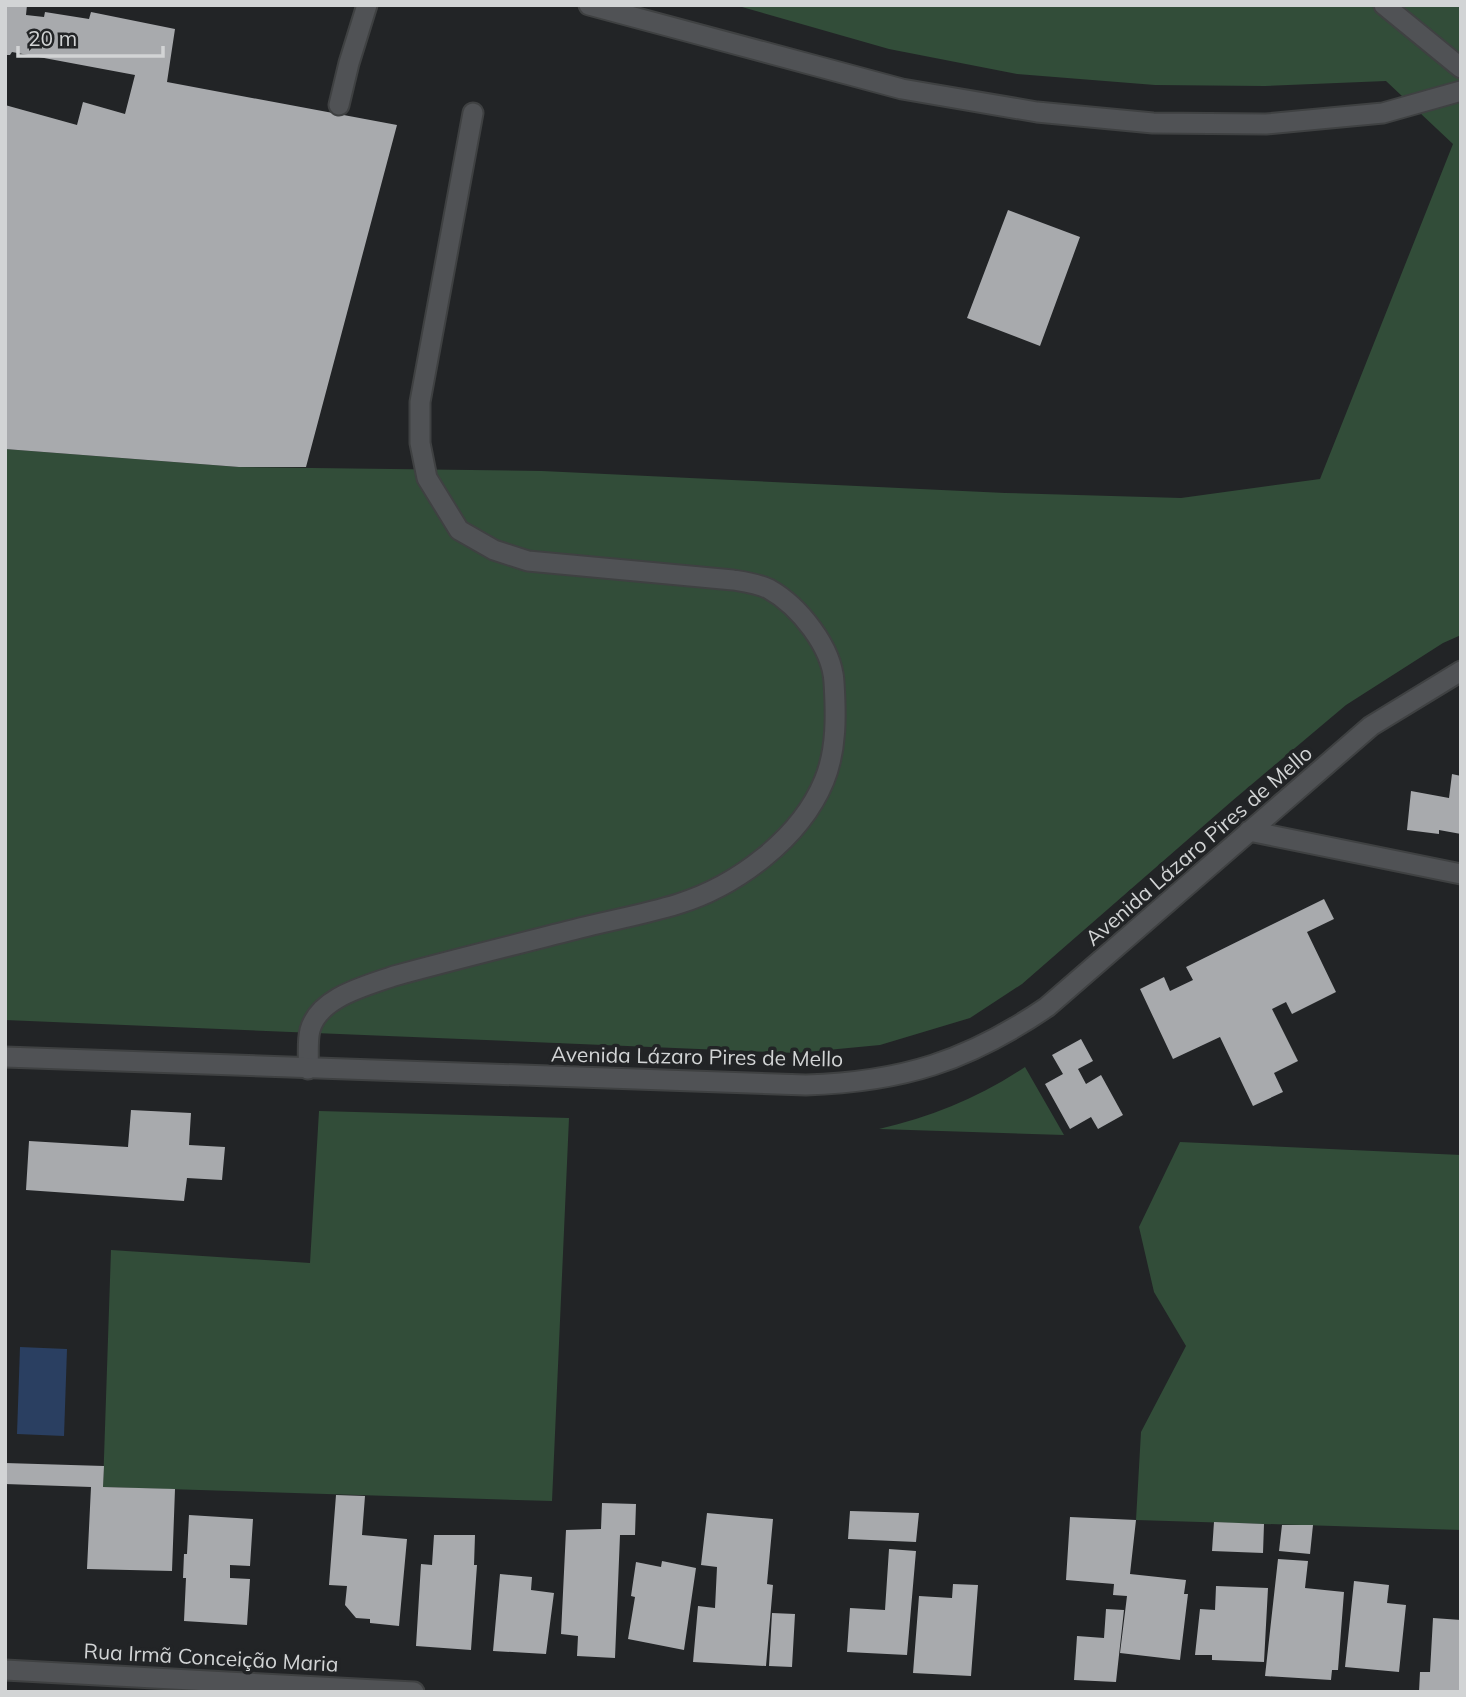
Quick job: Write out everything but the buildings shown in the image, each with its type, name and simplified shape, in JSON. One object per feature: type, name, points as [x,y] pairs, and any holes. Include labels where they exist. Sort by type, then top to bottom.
[{"type":"street","points":[[339,105],[367,5]]},
{"type":"street","points":[[589,5],[902,89],[1037,111],[1153,123],[1266,124],[1383,113],[1461,91]]},
{"type":"street","points":[[1384,5],[1461,68]]},
{"type":"street","points":[[308,1069],[309,1033],[313,1020],[330,1003],[360,988],[394,976],[679,903],[729,883],[769,855],[802,818],[824,782],[833,746],[836,713],[833,676],[818,636],[788,602],[766,588],[733,580],[528,561],[494,550],[460,530],[441,503],[427,478],[420,443],[420,402],[473,113]]},
{"type":"street","name":"Avenida Lázaro Pires de Mello","points":[[5,1057],[806,1085],[849,1084],[895,1077],[960,1056],[1014,1029],[1047,1007],[1371,726],[1461,671]]},
{"type":"street","points":[[1250,831],[1461,874]]},
{"type":"street","name":"Rua Irmã Conceição Maria","points":[[5,1670],[79,1683],[414,1692]]},
{"type":"green space","points":[[735,5],[1461,5],[1461,635],[1443,643],[1346,705],[1022,984],[970,1018],[880,1045],[796,1053],[5,1020],[5,449],[239,467],[542,471],[1005,493],[1181,498],[1320,479],[1453,144],[1386,81],[1265,86],[1155,85],[1017,74],[889,49]]},
{"type":"green space","points":[[1025,1067],[1064,1135],[879,1129],[955,1105],[991,1088]]},
{"type":"green space","points":[[319,1111],[569,1118],[552,1501],[103,1487],[111,1250],[310,1263]]},
{"type":"green space","points":[[1180,1142],[1461,1155],[1461,1530],[1136,1520],[1141,1432],[1186,1346],[1154,1292],[1139,1227]]},
{"type":"water","points":[[20,1347],[67,1349],[64,1436],[17,1434]]}]
